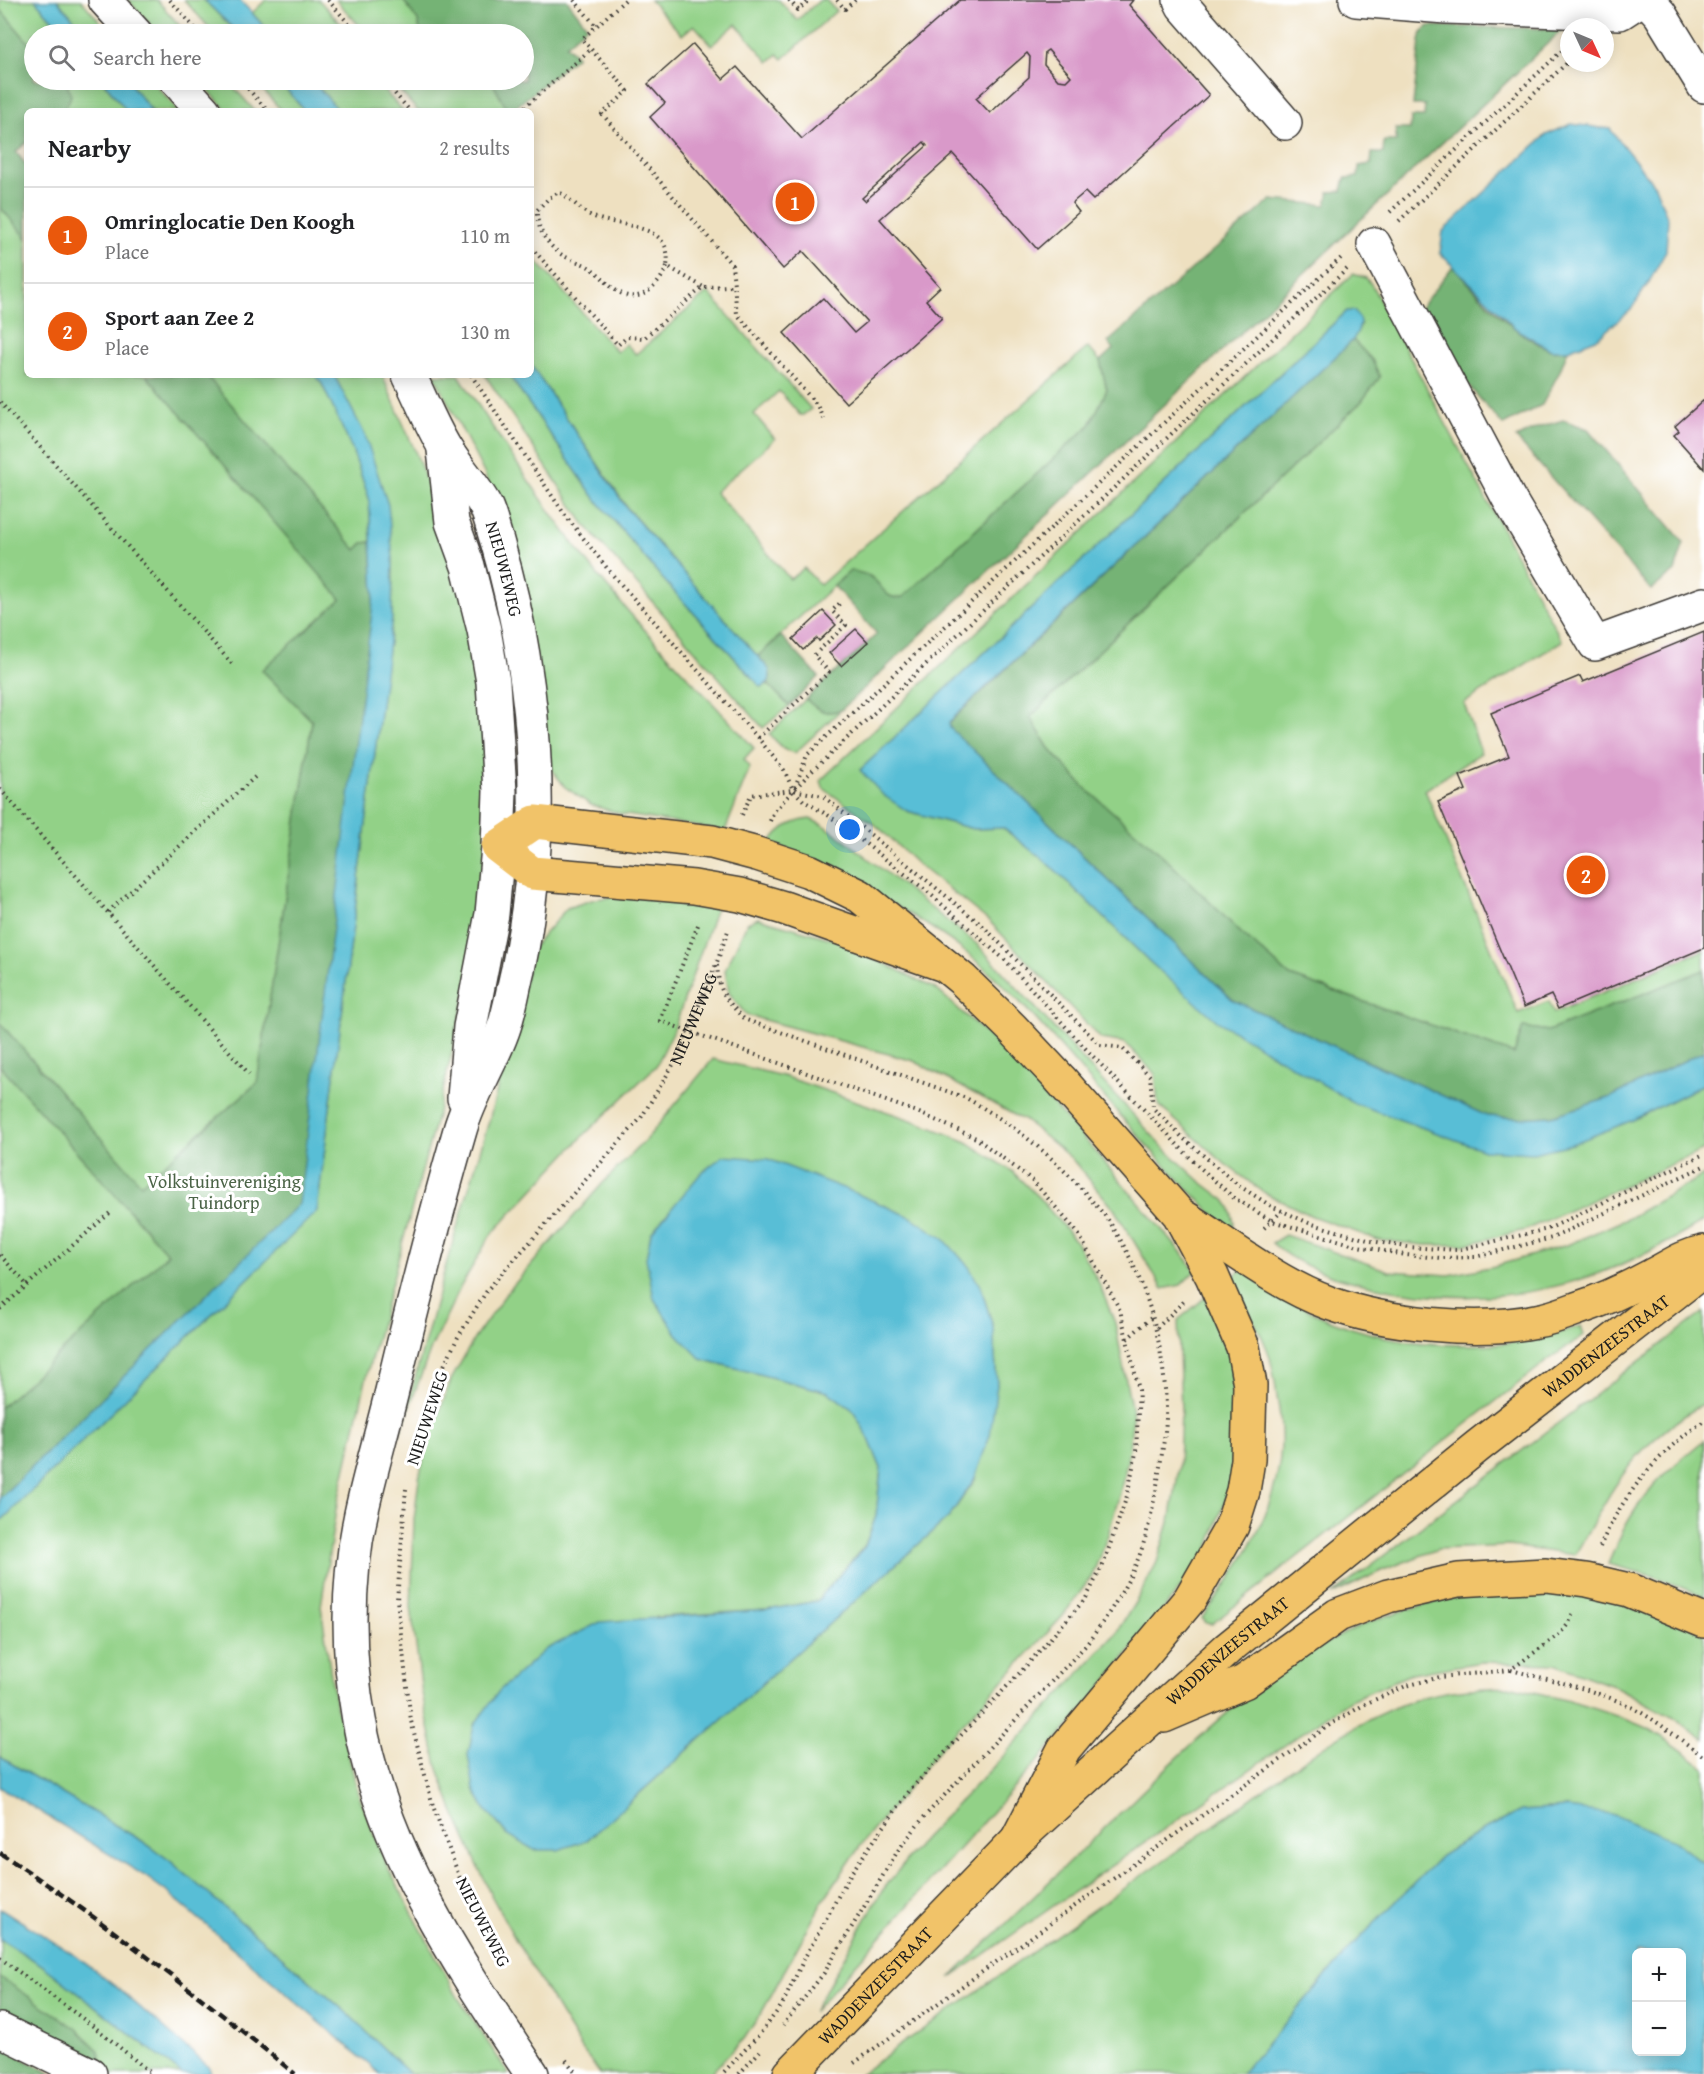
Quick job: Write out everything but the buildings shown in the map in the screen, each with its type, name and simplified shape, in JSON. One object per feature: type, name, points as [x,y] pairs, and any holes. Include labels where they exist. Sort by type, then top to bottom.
[{"type":"main road","points":[[944,965],[784,908],[726,893],[694,887],[532,873],[498,847],[535,822],[712,842],[810,871],[860,896],[963,980],[1012,1028],[1179,1214],[1212,1276],[1243,1347],[1250,1385],[1248,1460],[1243,1491],[1232,1526],[1190,1599],[1064,1749],[1017,1840]]},
{"type":"main road","points":[[1179,1214],[1284,1281],[1329,1303],[1399,1320],[1452,1325],[1495,1327],[1537,1321],[1613,1295],[1688,1255],[1704,1252]]},
{"type":"main road","name":"WADDENZEESTRAAT","points":[[790,2074],[1017,1840],[1227,1649],[1478,1446],[1704,1270]]},
{"type":"main road","points":[[1140,1726],[1244,1682],[1338,1615],[1388,1596],[1458,1580],[1546,1575],[1586,1580],[1629,1590],[1704,1622]]},
{"type":"street","points":[[105,0],[127,24]]},
{"type":"street","points":[[1180,0],[1285,123]]},
{"type":"street","points":[[1356,0],[1620,13],[1640,0]]},
{"type":"street","points":[[1647,0],[1660,14],[1704,86]]},
{"type":"street","points":[[185,90],[201,108]]},
{"type":"street","points":[[1379,230],[1509,499],[1595,644],[1704,604]]},
{"type":"street","name":"NIEUWEWEG","points":[[410,378],[444,447],[485,505],[507,575],[529,690],[534,744],[535,822],[532,873],[521,954],[503,1030],[462,1124],[410,1317],[361,1516],[352,1582],[352,1665],[359,1719],[371,1773],[405,1863],[425,1905],[532,2074]]},
{"type":"street","name":"NIEUWEWEG","points":[[444,447],[452,522],[468,566],[484,630],[493,682],[500,791],[492,914],[470,1027],[462,1124]]},
{"type":"street","points":[[0,2030],[90,2074]]},
{"type":"path","points":[[170,0],[192,24]]},
{"type":"path","points":[[328,0],[349,24]]},
{"type":"path","points":[[574,0],[596,26]]},
{"type":"path","points":[[625,0],[582,39],[628,91],[602,114],[732,265],[737,314],[816,405],[823,419]]},
{"type":"path","points":[[789,0],[798,10],[809,0]]},
{"type":"path","points":[[837,0],[845,9],[855,0]]},
{"type":"path","points":[[523,108],[591,49]]},
{"type":"path","points":[[1560,54],[1379,230],[793,790],[744,850],[734,831],[751,795],[793,790],[823,796],[983,926],[1100,1045],[1122,1048],[1150,1076],[1153,1108],[1184,1138],[1238,1185],[1282,1211],[1309,1222],[1371,1241],[1407,1247],[1457,1250],[1548,1229],[1704,1154]]},
{"type":"path","points":[[1379,230],[1560,68]]},
{"type":"path","points":[[249,90],[265,108]]},
{"type":"path","points":[[392,90],[407,108]]},
{"type":"path","points":[[559,192],[569,197],[579,208],[597,218],[636,226],[652,232],[664,243],[669,255],[667,266],[661,281],[647,292],[636,296],[623,294],[612,288],[593,269],[557,252],[540,229],[536,219],[537,210],[559,192]]},
{"type":"path","points":[[534,251],[618,345],[627,337],[644,338],[703,287]]},
{"type":"path","points":[[793,790],[807,755],[1341,257]]},
{"type":"path","points":[[667,266],[703,287],[734,286]]},
{"type":"path","points":[[473,378],[565,515],[611,573],[758,738],[784,770],[793,790]]},
{"type":"path","points":[[0,402],[233,665]]},
{"type":"path","points":[[758,738],[829,672],[814,655],[846,625],[832,611],[840,603]]},
{"type":"path","points":[[108,912],[256,776]]},
{"type":"path","points":[[0,789],[249,1074]]},
{"type":"path","points":[[722,2074],[759,2035],[782,2005],[805,1956],[851,1873],[910,1790],[1086,1598],[1103,1565],[1127,1496],[1136,1453],[1139,1390],[1120,1310],[1078,1233],[1032,1180],[976,1138],[916,1112],[660,1021],[726,893]]},
{"type":"path","name":"NIEUWEWEG","points":[[423,1421],[438,1378],[458,1337],[488,1289],[641,1118],[676,1060],[717,962],[726,893]]},
{"type":"path","points":[[717,962],[718,985],[726,999],[744,1019],[966,1098],[1000,1117],[1038,1145],[1073,1178],[1112,1225],[1139,1275],[1156,1329],[1162,1359],[1166,1409],[1154,1502],[1137,1562],[1120,1594],[1086,1645],[924,1818],[899,1849],[824,1973],[805,2000],[777,2032]]},
{"type":"path","points":[[1282,1211],[1272,1221],[1358,1246],[1405,1255],[1441,1258],[1475,1257],[1552,1238],[1704,1166]]},
{"type":"path","points":[[0,1309],[112,1211]]},
{"type":"path","points":[[0,1255],[27,1285]]},
{"type":"path","points":[[1127,1339],[1152,1317]]},
{"type":"path","name":"NIEUWEWEG","points":[[407,1482],[397,1600],[411,1721],[433,1806],[465,1892],[487,1932]]},
{"type":"path","name":"WADDENZEESTRAAT","points":[[848,2067],[1322,1731],[1367,1703],[1406,1686],[1440,1677],[1510,1670],[1582,1688],[1628,1706],[1679,1738],[1704,1757]]},
{"type":"path","points":[[0,1958],[101,2032],[152,2074]]},
{"type":"path","points":[[738,2074],[761,2049]]},
{"type":"path","points":[[562,2053],[577,2074]]},
{"type":"green space","points":[[0,0],[35,0],[56,24],[24,24],[24,37],[0,9]]},
{"type":"green space","points":[[57,0],[81,0],[102,24],[78,24]]},
{"type":"green space","points":[[128,0],[157,0],[178,24],[150,24]]},
{"type":"green space","points":[[184,0],[204,0],[229,24],[206,24]]},
{"type":"green space","points":[[266,0],[319,0],[341,24],[262,24],[252,13]]},
{"type":"green space","points":[[336,0],[403,0],[419,24],[358,24]]},
{"type":"green space","points":[[403,0],[567,0],[587,26],[566,45],[577,56],[515,108],[506,108],[496,90],[534,90],[534,24],[419,24]]},
{"type":"green space","points":[[650,0],[779,0],[797,20],[820,0],[826,0],[836,11],[783,59],[778,54],[769,62],[736,24],[712,45],[694,25],[682,35]]},
{"type":"green space","points":[[0,9],[24,37],[24,90],[69,90],[71,96],[65,108],[24,108],[24,145],[16,152],[24,162],[24,235],[0,207]]},
{"type":"green space","points":[[1429,26],[1560,29],[1560,32],[841,710],[826,712],[810,703],[806,699],[877,634],[834,586],[850,571],[862,573],[874,579],[892,597],[903,597],[1090,425],[1107,390],[1100,361],[1113,349],[1108,342],[1271,200],[1326,205],[1329,192],[1342,191],[1345,178],[1358,177],[1359,166],[1371,164],[1372,153],[1383,153],[1384,141],[1396,141],[1396,129],[1410,129],[1411,117],[1424,117],[1425,105],[1413,105],[1422,32]]},
{"type":"green space","points":[[68,90],[110,90],[125,108],[65,108]]},
{"type":"green space","points":[[135,90],[160,90],[176,108],[150,108]]},
{"type":"green space","points":[[208,90],[236,90],[252,108],[224,108]]},
{"type":"green space","points":[[263,90],[287,90],[302,108],[279,108]]},
{"type":"green space","points":[[321,90],[383,90],[400,108],[336,108]]},
{"type":"green space","points":[[399,90],[496,90],[506,108],[415,108]]},
{"type":"green space","points":[[0,207],[24,235],[24,378],[149,378],[342,599],[262,670],[312,721],[257,1083],[141,1185],[0,1023]]},
{"type":"green space","points":[[534,258],[617,352],[626,344],[636,354],[708,292],[811,409],[800,415],[779,391],[754,414],[775,439],[715,492],[790,579],[804,568],[820,585],[1088,347],[1100,361],[1107,389],[1090,425],[903,597],[888,595],[870,576],[843,577],[758,656],[628,509],[534,369]]},
{"type":"green space","points":[[1453,266],[1497,313],[1522,334],[1551,350],[1568,350],[1542,405],[1503,425],[1466,383],[1420,308]]},
{"type":"green space","points":[[1353,274],[1366,278],[1371,284],[1562,641],[1464,703],[1481,753],[1425,790],[1518,1013],[1549,1001],[1554,1013],[1704,950],[1704,970],[1548,1031],[1523,1027],[1514,1054],[1290,976],[1241,933],[1163,856],[1084,787],[1048,747],[1030,717],[1361,402],[1380,377],[1372,360],[1353,340],[1361,325],[1354,311],[1347,311],[860,770],[907,811],[973,829],[1003,828],[1051,866],[1151,963],[1484,1150],[1633,1120],[1704,1084],[1704,1150],[1525,1230],[1463,1245],[1425,1245],[1378,1240],[1312,1216],[1265,1193],[1225,1164],[1158,1105],[1155,1074],[1125,1043],[1101,1039],[990,922],[916,863],[878,827],[823,788],[821,780]]},
{"type":"green space","points":[[1353,340],[1372,360],[1380,377],[1361,402],[1030,717],[1048,747],[1084,787],[1163,856],[1241,933],[1290,976],[1514,1054],[1523,1027],[1548,1031],[1704,970],[1704,1051],[1609,1098],[1552,1116],[1519,1118],[1487,1116],[1233,1000],[950,728],[949,723]]},
{"type":"green space","name":"Volkstuinvereniging Tuindorp","points":[[149,378],[209,378],[356,550],[363,543],[371,542],[374,594],[372,617],[300,1204],[0,1498],[0,1408],[168,1254],[0,1066],[0,1023],[141,1184],[257,1083],[312,721],[262,670],[341,599]]},
{"type":"green space","points":[[209,378],[317,378],[352,449],[369,498],[371,542],[363,543],[356,550]]},
{"type":"green space","points":[[336,378],[383,378],[437,508],[470,616],[483,714],[489,812],[473,962],[439,1108],[368,1371],[336,1510],[321,1606],[334,1696],[358,1793],[386,1864],[459,1999],[509,2074],[410,2074],[348,2014],[169,1860],[142,1841],[0,1757],[0,1522],[317,1210],[392,618],[393,559],[365,435]]},
{"type":"green space","points":[[436,378],[461,378],[521,469],[586,560],[647,632],[754,748],[744,759],[750,767],[725,831],[621,814],[591,805],[565,787],[552,770],[545,745],[518,562],[485,475]]},
{"type":"green space","points":[[487,378],[511,378],[594,497],[662,578],[761,687],[768,684],[789,706],[763,728],[585,525]]},
{"type":"green space","points":[[1563,420],[1588,429],[1684,543],[1675,571],[1651,590],[1516,438],[1537,428]]},
{"type":"green space","points":[[781,636],[819,677],[789,706],[768,684],[769,672],[758,656]]},
{"type":"green space","points":[[806,699],[822,711],[841,710],[795,753],[785,750],[769,734]]},
{"type":"green space","points":[[810,819],[825,826],[846,841],[978,945],[1162,1146],[1200,1181],[1225,1200],[1230,1207],[1234,1222],[1233,1228],[1227,1227],[1170,1171],[1027,1010],[968,954],[922,921],[771,842],[778,832],[788,826]]},
{"type":"green space","points":[[631,895],[717,905],[673,1032],[656,1066],[583,1136],[490,1236],[461,1286],[431,1348],[399,1436],[489,1121],[533,947],[567,908],[595,899]]},
{"type":"green space","points":[[758,918],[839,941],[936,989],[992,1039],[1081,1135],[1195,1271],[1181,1285],[1163,1289],[1114,1209],[1071,1158],[1027,1122],[914,1061],[746,1015],[729,993],[725,970],[747,923]]},
{"type":"green space","points":[[713,1059],[786,1077],[920,1123],[967,1142],[1012,1171],[1041,1200],[1075,1240],[1098,1281],[1115,1323],[1133,1417],[1127,1463],[1120,1493],[1108,1535],[1092,1576],[1062,1617],[943,1745],[861,1845],[824,1899],[763,2010],[744,2039],[710,2074],[600,2074],[581,2048],[491,1895],[452,1808],[437,1766],[422,1693],[411,1607],[414,1520],[419,1478],[427,1445],[451,1380],[474,1339],[505,1295],[602,1184],[649,1136]],"holes":[[[981,1288],[993,1327],[997,1385],[975,1480],[949,1517],[587,1840],[507,1834],[486,1810],[474,1789],[656,1617],[767,1610],[817,1601],[865,1545],[876,1516],[881,1468],[869,1439],[853,1410],[828,1392],[701,1359]]]},
{"type":"green space","points":[[0,1066],[168,1254],[0,1408]]},
{"type":"green space","points":[[1704,1175],[1704,1221],[1663,1245],[1622,1264],[1581,1279],[1540,1290],[1454,1297],[1409,1293],[1339,1278],[1291,1257],[1272,1243],[1285,1235],[1389,1271],[1449,1275],[1495,1266],[1567,1245],[1629,1218]]},
{"type":"green space","points":[[1242,1269],[1316,1314],[1339,1324],[1386,1337],[1435,1344],[1485,1345],[1527,1340],[1581,1326],[1584,1335],[1547,1361],[1212,1624],[1206,1623],[1202,1618],[1243,1559],[1254,1538],[1272,1494],[1281,1447],[1280,1415],[1270,1356],[1257,1328],[1229,1280]]},
{"type":"green space","points":[[1206,1297],[1232,1362],[1239,1460],[1206,1556],[1079,1715],[813,2012],[882,1891],[923,1839],[997,1763],[1116,1633],[1138,1598],[1157,1562],[1171,1516],[1179,1467],[1181,1411],[1178,1320]]},
{"type":"green space","points":[[1704,1312],[1704,1403],[1665,1430],[1644,1449],[1606,1500],[1575,1555],[1509,1546],[1438,1549],[1381,1571],[1332,1595]]},
{"type":"green space","points":[[1704,1440],[1704,1596],[1653,1576],[1608,1564],[1626,1524],[1648,1493]]},
{"type":"green space","points":[[1496,1589],[1593,1595],[1687,1624],[1704,1633],[1704,1740],[1674,1718],[1616,1687],[1554,1664],[1481,1662],[1411,1674],[1350,1700],[950,1978],[1202,1735],[1230,1710],[1290,1665],[1322,1645],[1373,1621],[1424,1605]]},
{"type":"green space","points":[[1513,1687],[1578,1704],[1642,1726],[1666,1739],[1704,1767],[1704,1864],[1673,1840],[1567,1808],[1521,1811],[1483,1830],[1441,1856],[1354,1944],[1241,2074],[860,2074],[1310,1756],[1360,1724],[1386,1711],[1438,1693]]},
{"type":"green space","points":[[0,1939],[42,1965],[182,2074],[108,2074],[99,2069],[99,2051],[77,2029],[0,1977]]},
{"type":"green space","points":[[0,1977],[77,2029],[99,2051],[102,2066],[0,2017]]},
{"type":"green space","points":[[0,2047],[53,2074],[0,2074]]},
{"type":"water","points":[[35,0],[57,0],[78,24],[56,24]]},
{"type":"water","points":[[204,0],[240,0],[262,24],[229,24]]},
{"type":"water","points":[[110,90],[135,90],[150,108],[125,108]]},
{"type":"water","points":[[287,90],[321,90],[336,108],[302,108]]},
{"type":"water","points":[[1571,124],[1610,129],[1655,186],[1668,219],[1666,251],[1631,310],[1596,339],[1568,350],[1551,350],[1516,329],[1440,253],[1443,231],[1546,135]]},
{"type":"water","points":[[1347,311],[1354,311],[1360,322],[1353,340],[949,722],[950,728],[1233,1000],[1487,1116],[1519,1118],[1552,1116],[1609,1098],[1704,1051],[1704,1084],[1633,1120],[1572,1144],[1533,1153],[1484,1150],[1354,1103],[1217,1021],[1151,963],[1051,866],[1003,828],[973,829],[907,811],[883,795],[860,770]]},
{"type":"water","points":[[534,369],[628,510],[769,669],[770,678],[766,684],[761,687],[662,578],[594,497],[511,378],[534,378]]},
{"type":"water","points":[[317,378],[336,378],[365,435],[388,505],[393,559],[392,618],[317,1211],[0,1522],[0,1498],[299,1204],[374,594],[369,498],[352,449]]},
{"type":"water","points":[[723,1156],[768,1159],[911,1217],[944,1239],[969,1267],[981,1288],[993,1327],[997,1385],[990,1435],[974,1480],[949,1517],[587,1840],[558,1850],[534,1850],[507,1834],[486,1810],[474,1789],[468,1755],[474,1725],[499,1691],[546,1649],[600,1622],[767,1610],[817,1601],[865,1546],[876,1516],[881,1468],[869,1439],[853,1410],[828,1392],[701,1359],[677,1334],[654,1299],[646,1258],[651,1233],[701,1173]]},
{"type":"water","points":[[0,1757],[142,1841],[169,1860],[348,2014],[410,2074],[380,2074],[171,1895],[145,1876],[0,1787]]},
{"type":"water","points":[[1567,1808],[1612,1814],[1673,1840],[1704,1864],[1704,2074],[1241,2074],[1354,1944],[1441,1856],[1483,1830],[1521,1811]]},
{"type":"water","points":[[0,1908],[76,1956],[120,1990],[209,2067],[211,2074],[182,2074],[42,1965],[0,1939]]},
{"type":"railway","points":[[0,1853],[150,1959],[295,2074]]},
{"type":"place","name":"Omringlocatie Den Koogh","points":[[795,202]]},
{"type":"place","name":"Sport aan Zee 2","points":[[1586,875]]}]
